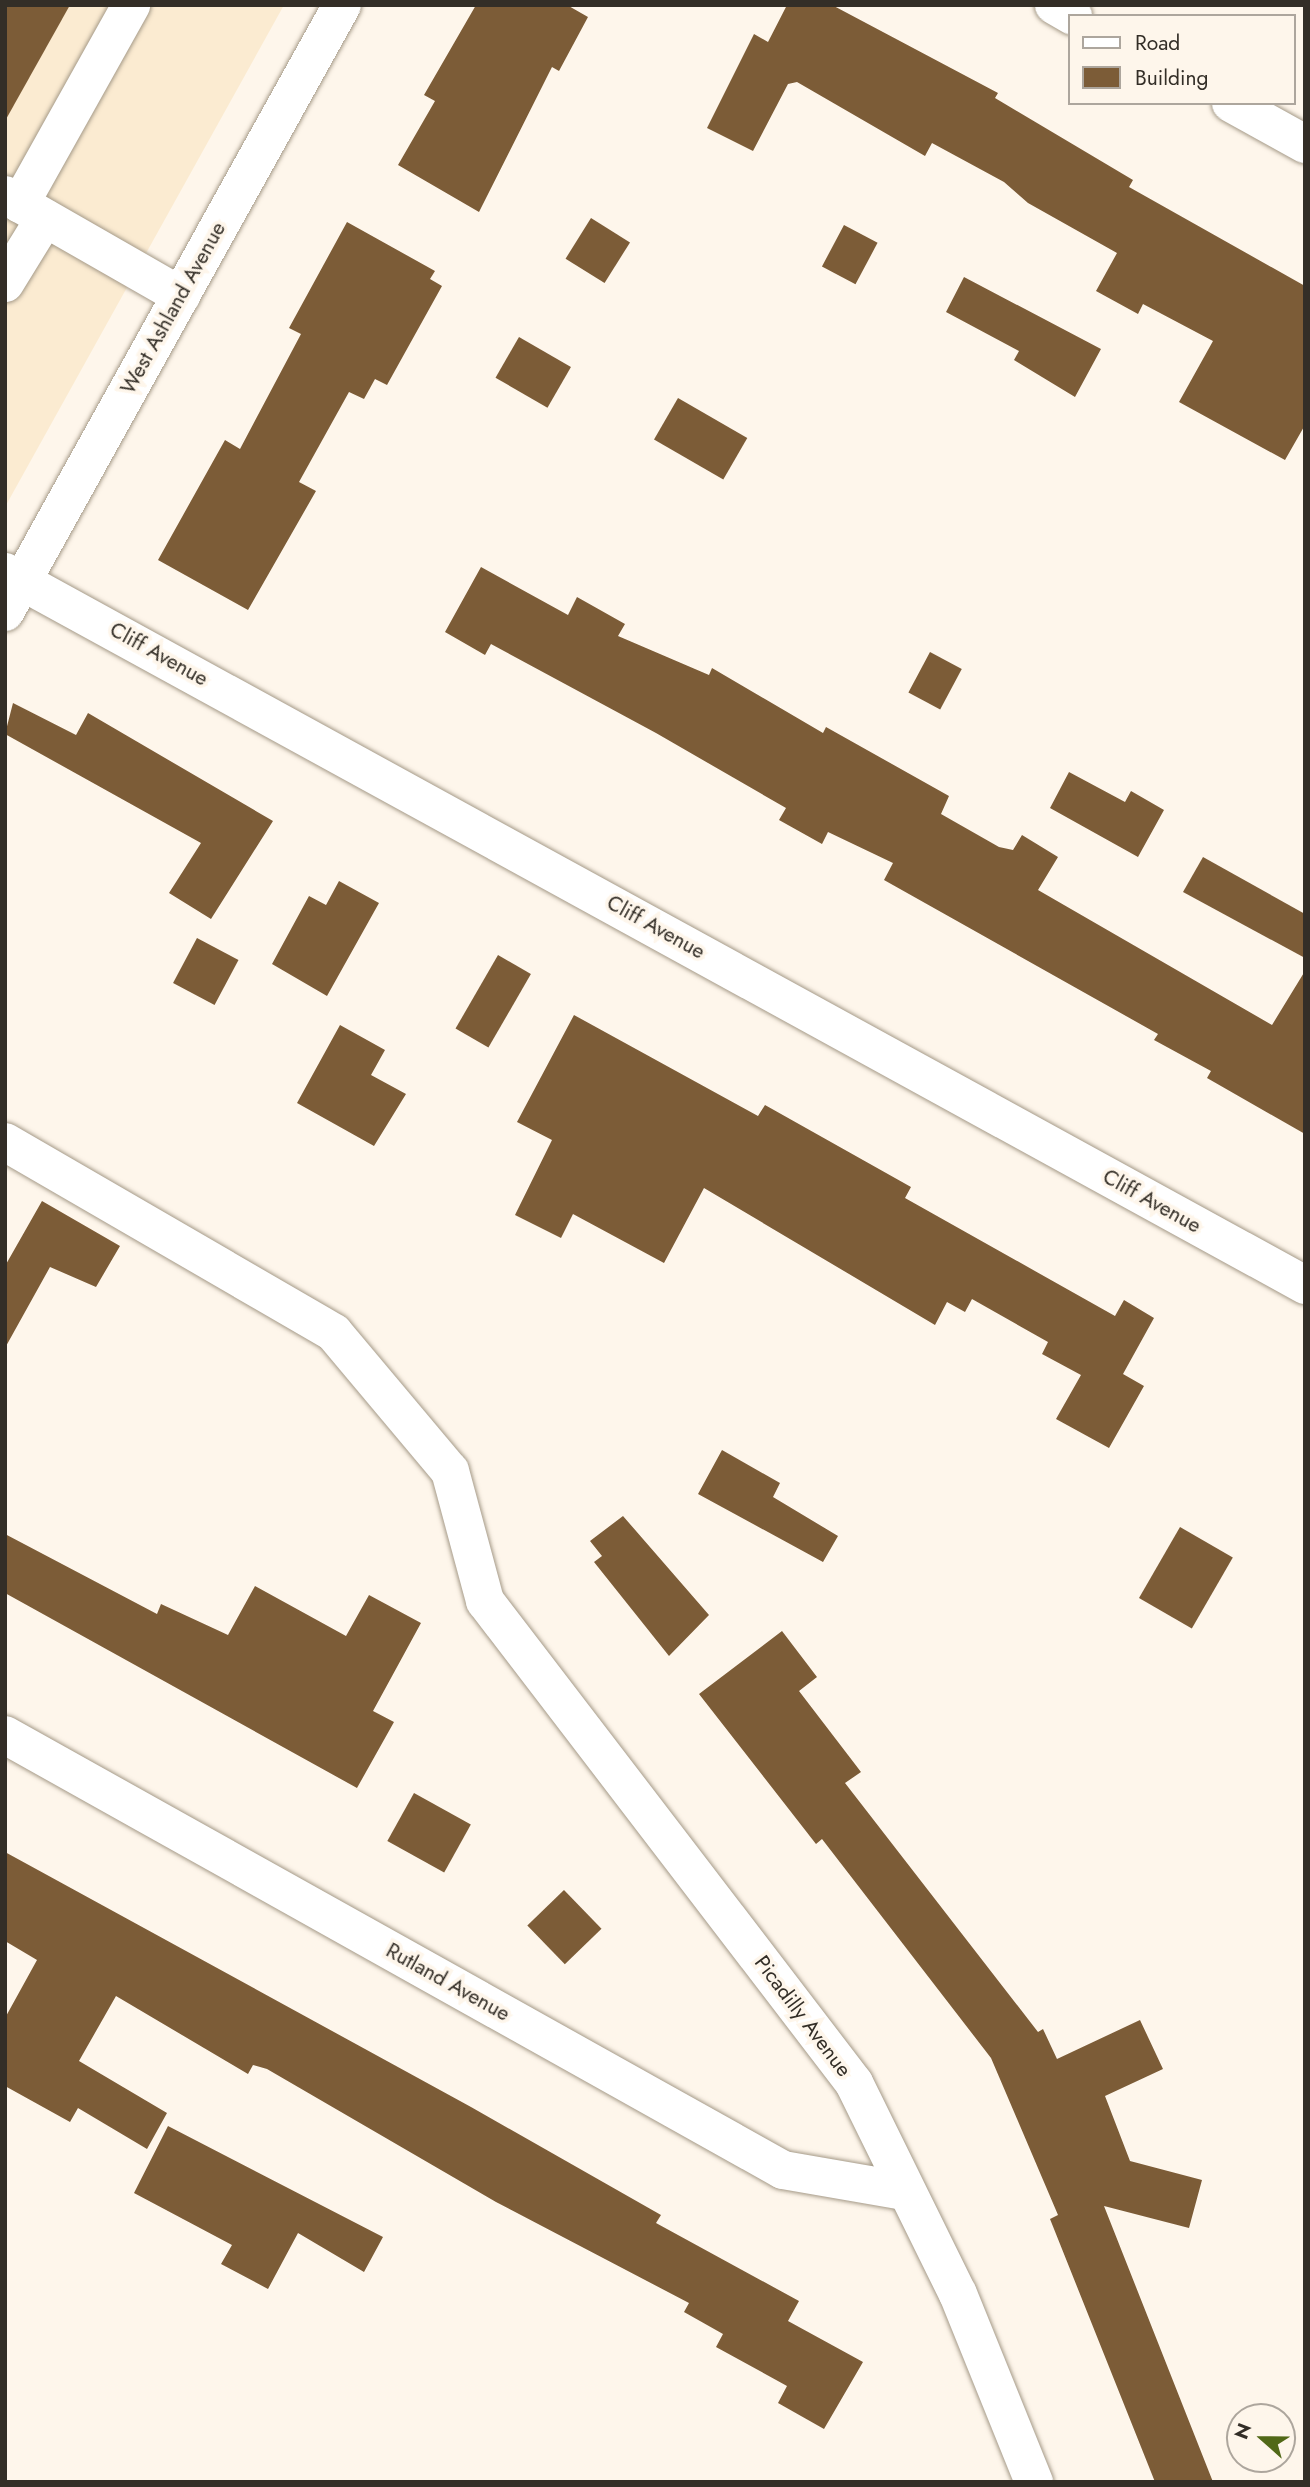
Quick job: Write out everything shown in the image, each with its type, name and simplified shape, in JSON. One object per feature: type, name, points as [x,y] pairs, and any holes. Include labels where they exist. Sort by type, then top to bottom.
[{"type":"street","points":[[5,283],[23,206],[131,5]]},
{"type":"street","name":"West Ashland Avenue","points":[[11,588],[181,296],[342,5]]},
{"type":"street","points":[[1054,5],[1070,14]]},
{"type":"street","points":[[1235,105],[1305,144]]},
{"type":"street","points":[[23,206],[181,296]]},
{"type":"street","name":"Cliff Avenue","points":[[11,588],[1305,1285]]},
{"type":"street","name":"Picadilly Avenue","points":[[5,1142],[334,1332],[450,1471],[485,1601],[854,2083],[904,2191],[958,2294],[1034,2482]]},
{"type":"street","name":"Rutland Avenue","points":[[5,1735],[783,2169],[904,2191]]},
{"type":"shaded area","points":[[5,5],[284,5],[5,507]]},
{"type":"building","points":[[5,5],[70,5],[5,121]]},
{"type":"building","points":[[476,5],[567,5],[588,17],[559,71],[552,67],[479,212],[398,165],[435,101],[424,95]]},
{"type":"building","points":[[787,5],[832,5],[998,93],[995,98],[1133,180],[1129,187],[1305,286],[1305,425],[1285,460],[1179,402],[1213,341],[1143,304],[1138,314],[1096,291],[1117,253],[1028,203],[1004,182],[932,143],[925,156],[797,82],[788,84],[753,151],[707,128],[754,34],[768,42]]},
{"type":"building","points":[[591,218],[630,242],[605,283],[566,259]]},
{"type":"building","points":[[347,222],[435,271],[430,279],[442,286],[387,385],[375,379],[364,399],[349,392],[299,482],[316,491],[248,610],[158,560],[225,440],[240,449],[301,334],[289,328]]},
{"type":"building","points":[[844,225],[878,243],[855,284],[822,266]]},
{"type":"building","points":[[964,277],[1101,349],[1075,397],[1014,360],[1019,351],[946,312]]},
{"type":"building","points":[[519,337],[571,367],[547,408],[496,378]]},
{"type":"building","points":[[678,398],[747,438],[723,480],[654,440]]},
{"type":"building","points":[[481,567],[568,615],[577,597],[625,624],[618,636],[709,675],[712,668],[823,733],[826,727],[949,796],[941,814],[999,847],[1013,850],[1022,835],[1058,857],[1038,890],[1272,1025],[1305,971],[1305,1134],[1207,1078],[1211,1071],[1154,1040],[1158,1034],[884,880],[893,863],[828,832],[822,844],[779,820],[786,808],[656,733],[491,644],[485,655],[445,632]]},
{"type":"building","points":[[930,652],[962,669],[940,710],[908,693]]},
{"type":"building","points":[[13,703],[76,735],[88,713],[273,821],[211,919],[169,893],[201,843],[5,734]]},
{"type":"building","points":[[1069,772],[1125,802],[1131,791],[1164,810],[1138,857],[1050,808]]},
{"type":"building","points":[[1203,857],[1305,914],[1305,958],[1183,892]]},
{"type":"building","points":[[339,881],[379,903],[327,996],[272,964],[309,896],[326,905]]},
{"type":"building","points":[[197,938],[238,960],[215,1005],[173,983]]},
{"type":"building","points":[[498,955],[531,974],[488,1048],[456,1029]]},
{"type":"building","points":[[574,1015],[758,1116],[765,1105],[911,1187],[905,1198],[1115,1316],[1124,1300],[1154,1318],[1123,1374],[1144,1386],[1109,1448],[1056,1419],[1081,1375],[1042,1354],[1048,1342],[972,1299],[965,1312],[947,1302],[935,1325],[704,1188],[664,1263],[573,1214],[561,1238],[515,1215],[552,1140],[517,1122]]},
{"type":"building","points":[[340,1025],[385,1050],[371,1075],[406,1094],[374,1146],[297,1103]]},
{"type":"building","points":[[42,1201],[120,1246],[96,1287],[50,1267],[5,1348],[5,1266]]},
{"type":"building","points":[[722,1450],[780,1483],[773,1497],[838,1536],[823,1562],[698,1494]]},
{"type":"building","points":[[623,1516],[709,1615],[669,1656],[594,1562],[602,1556],[590,1541]]},
{"type":"building","points":[[1180,1527],[1233,1558],[1192,1629],[1139,1598]]},
{"type":"building","points":[[5,1534],[157,1614],[161,1604],[228,1635],[255,1586],[346,1636],[369,1595],[421,1623],[373,1711],[394,1722],[357,1788],[5,1593]]},
{"type":"building","points":[[782,1631],[817,1677],[799,1691],[861,1772],[845,1783],[1038,2032],[1043,2029],[1057,2059],[1140,2020],[1163,2069],[1105,2096],[1130,2161],[1202,2180],[1189,2228],[1104,2206],[1213,2482],[1155,2482],[1050,2219],[1058,2215],[991,2058],[822,1839],[816,1844],[699,1694]]},
{"type":"building","points":[[414,1793],[471,1825],[444,1873],[387,1841]]},
{"type":"building","points":[[5,1852],[471,2107],[661,2215],[656,2223],[799,2301],[788,2321],[863,2362],[824,2429],[778,2403],[787,2386],[716,2347],[723,2334],[684,2312],[689,2303],[496,2202],[267,2069],[253,2065],[248,2074],[116,1996],[79,2061],[167,2113],[147,2149],[78,2108],[70,2122],[5,2086],[5,2018],[37,1960],[5,1941]]},
{"type":"building","points":[[564,1890],[602,1929],[565,1964],[527,1925]]},
{"type":"building","points":[[168,2126],[383,2237],[364,2272],[298,2233],[268,2289],[221,2264],[232,2245],[134,2193]]}]
